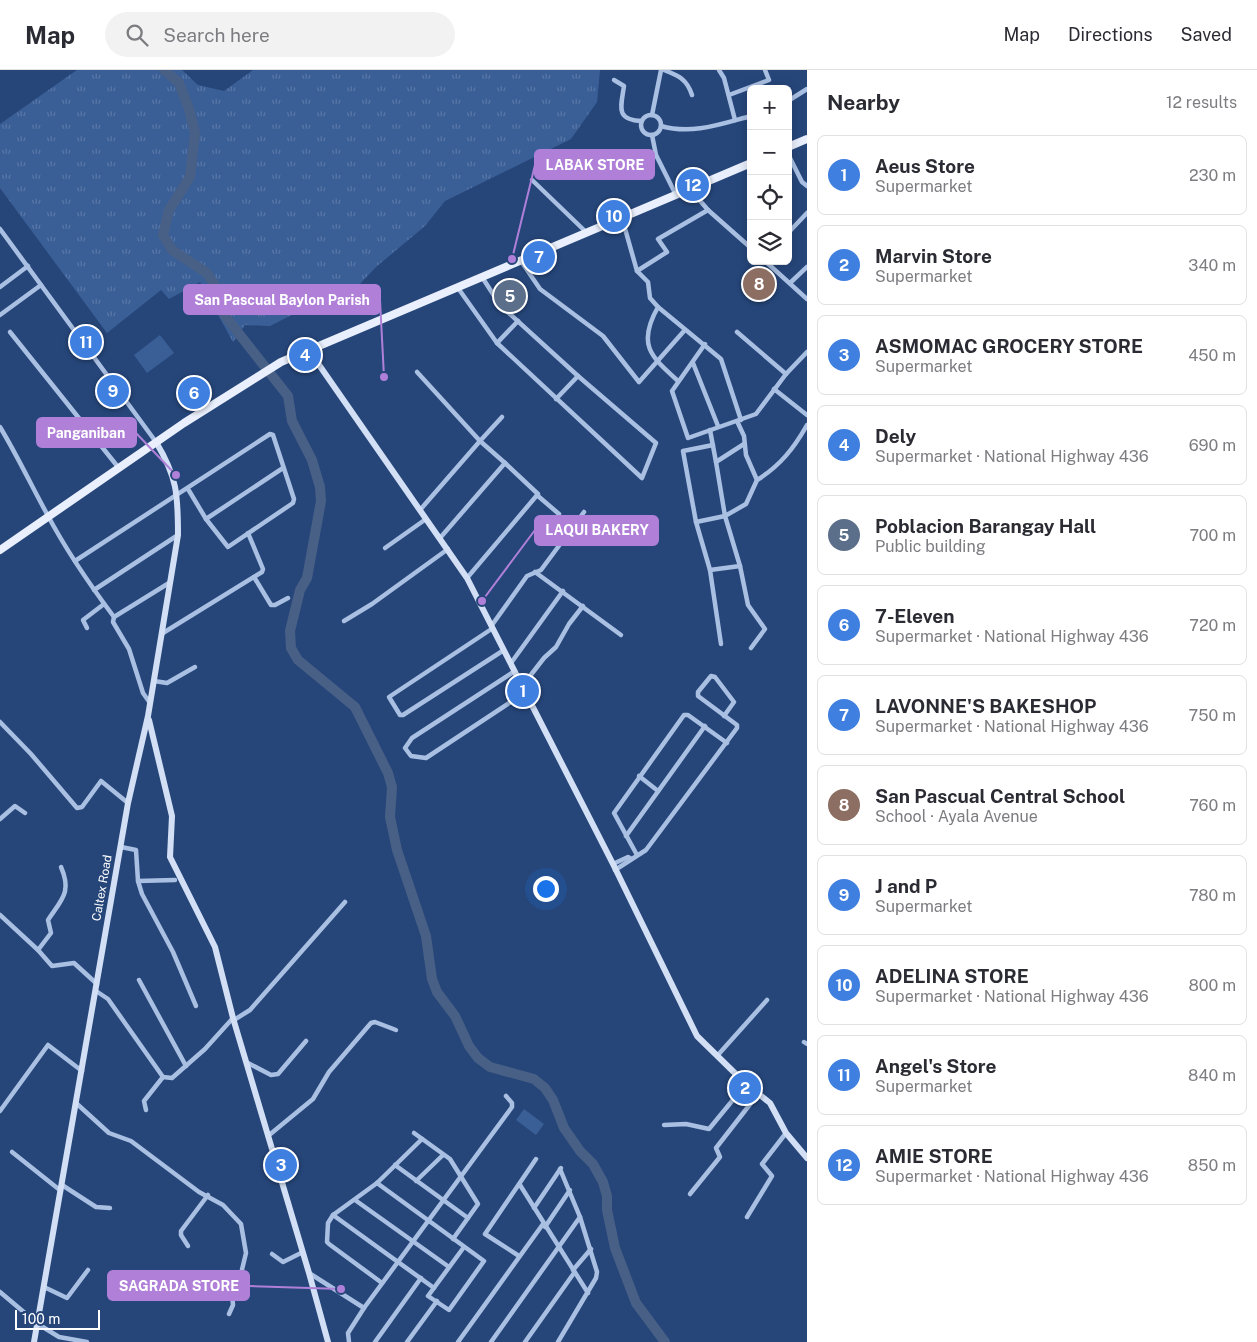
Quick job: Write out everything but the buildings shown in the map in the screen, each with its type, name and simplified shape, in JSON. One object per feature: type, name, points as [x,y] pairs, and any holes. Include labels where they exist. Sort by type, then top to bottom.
[{"type":"main road","points":[[792,145],[807,139]]},
{"type":"main road","points":[[0,550],[118,467],[281,362],[747,165]]},
{"type":"street","points":[[652,115],[662,70],[684,78],[692,95]]},
{"type":"street","points":[[719,70],[736,120]]},
{"type":"street","points":[[729,95],[769,80],[765,70]]},
{"type":"street","points":[[614,80],[624,86],[620,109],[623,116],[631,120],[642,121]]},
{"type":"street","points":[[792,99],[807,90]]},
{"type":"street","points":[[652,135],[658,132],[661,126],[658,117],[652,115],[646,116],[642,121],[643,130],[652,135],[656,155],[676,195]]},
{"type":"street","points":[[661,126],[690,130],[747,117]]},
{"type":"street","points":[[792,162],[802,182],[807,186]]},
{"type":"street","points":[[532,180],[586,232]]},
{"type":"street","points":[[690,189],[708,210],[747,244]]},
{"type":"street","points":[[637,271],[667,252],[658,239],[708,210]]},
{"type":"street","points":[[792,229],[807,213]]},
{"type":"street","points":[[622,218],[637,271],[648,282],[650,298],[658,308],[684,331],[705,344],[721,359],[744,436],[746,455],[757,480]]},
{"type":"street","points":[[0,229],[2,238],[28,266],[156,442]]},
{"type":"street","points":[[521,261],[540,289],[603,336],[640,382],[684,331]]},
{"type":"street","points":[[770,265],[807,300]]},
{"type":"street","points":[[0,287],[28,266]]},
{"type":"street","points":[[790,283],[807,267]]},
{"type":"street","points":[[458,288],[497,343],[642,478],[656,443],[500,305],[482,277]]},
{"type":"street","points":[[0,315],[41,285]]},
{"type":"street","points":[[658,308],[646,334],[649,352],[657,363],[678,382]]},
{"type":"street","points":[[497,343],[518,322]]},
{"type":"street","points":[[10,332],[118,467]]},
{"type":"street","points":[[737,332],[786,374]]},
{"type":"street","points":[[705,344],[672,391],[688,438],[756,414],[786,374],[807,352]]},
{"type":"street","points":[[308,350],[467,578],[614,867],[697,1036],[746,1084],[770,1103],[786,1133],[806,1152]]},
{"type":"street","points":[[693,363],[718,426]]},
{"type":"street","points":[[417,372],[480,441],[538,492],[538,496],[558,514]]},
{"type":"street","points":[[556,399],[578,376]]},
{"type":"street","points":[[774,389],[807,415]]},
{"type":"street","points":[[420,510],[502,417]]},
{"type":"street","points":[[696,522],[725,516],[746,504],[757,480],[772,471],[794,448],[807,425]]},
{"type":"street","points":[[0,427],[21,461],[48,517],[94,590],[114,617],[113,622],[129,649],[142,693],[150,703]]},
{"type":"street","points":[[710,430],[725,516],[740,566],[748,605],[765,629],[751,648]]},
{"type":"street","points":[[75,561],[270,434],[273,435],[294,496],[293,503],[231,546],[226,546],[206,519],[188,488]]},
{"type":"street","name":"Caltex Road","points":[[34,1342],[128,803],[148,716],[163,633],[169,583],[178,535],[173,473],[156,442]]},
{"type":"street","points":[[716,462],[744,444]]},
{"type":"street","points":[[712,445],[684,451],[696,522],[710,570],[721,644]]},
{"type":"street","points":[[440,538],[505,462]]},
{"type":"street","points":[[206,519],[283,468]]},
{"type":"street","points":[[467,578],[538,496]]},
{"type":"street","points":[[504,650],[403,715],[400,715],[389,697],[492,626],[527,576],[541,570],[584,512]]},
{"type":"street","points":[[385,548],[426,519]]},
{"type":"street","points":[[163,633],[254,577],[263,569],[248,534]]},
{"type":"street","points":[[94,590],[178,535]]},
{"type":"street","points":[[344,621],[372,604],[448,549]]},
{"type":"street","points":[[710,570],[740,566]]},
{"type":"street","points":[[535,572],[621,634]]},
{"type":"street","points":[[254,577],[271,605],[275,605],[288,598]]},
{"type":"street","points":[[114,617],[169,583]]},
{"type":"street","points":[[511,663],[563,591]]},
{"type":"street","points":[[87,628],[83,620],[104,604]]},
{"type":"street","points":[[521,682],[530,676],[544,658],[556,647],[569,624],[583,606]]},
{"type":"street","points":[[154,681],[167,683],[196,667]]},
{"type":"street","points":[[515,671],[412,738],[405,748],[411,756],[426,758],[526,692]]},
{"type":"street","points":[[614,867],[628,857],[630,858],[646,850],[727,743],[737,726],[724,716],[698,696],[698,692],[710,676],[715,677],[734,702],[724,716]]},
{"type":"street","points":[[637,855],[614,813],[684,715],[688,715],[705,726],[727,743]]},
{"type":"street","points":[[148,716],[172,816],[170,857],[215,946],[233,1019],[248,1063],[328,1342]]},
{"type":"street","points":[[0,722],[31,754],[77,808],[82,807],[101,782],[128,803]]},
{"type":"street","points":[[626,836],[705,726]]},
{"type":"street","points":[[639,776],[658,790]]},
{"type":"street","points":[[0,819],[15,806],[25,813]]},
{"type":"street","points":[[121,847],[136,850],[138,881],[142,894],[174,952],[196,1006]]},
{"type":"street","points":[[38,950],[52,931],[48,920],[67,890],[67,881],[61,867]]},
{"type":"street","points":[[138,881],[175,880]]},
{"type":"street","points":[[0,915],[38,950],[52,966],[74,963],[108,999],[163,1077],[172,1078],[205,1049],[233,1019],[250,1010],[345,902]]},
{"type":"street","points":[[138,980],[186,1066]]},
{"type":"street","points":[[718,1056],[767,1000]]},
{"type":"street","points":[[268,1136],[313,1099],[329,1072],[371,1023],[375,1022],[396,1030]]},
{"type":"street","points":[[248,1063],[271,1075],[278,1074],[306,1041]]},
{"type":"street","points":[[0,1111],[48,1046],[82,1071]]},
{"type":"street","points":[[146,1110],[144,1101],[163,1077]]},
{"type":"street","points":[[664,1125],[686,1124],[709,1129],[746,1084]]},
{"type":"street","points":[[690,1194],[720,1157],[716,1148],[758,1094]]},
{"type":"street","points":[[349,1342],[348,1333],[364,1308],[512,1107],[512,1103],[506,1096]]},
{"type":"street","points":[[76,1103],[109,1133],[131,1141],[198,1192],[208,1195],[223,1205],[241,1224],[246,1253],[239,1282],[232,1293],[234,1305],[229,1314]]},
{"type":"street","points":[[414,1133],[443,1155],[450,1158],[478,1204],[453,1239]]},
{"type":"street","points":[[747,1217],[772,1176],[762,1164],[786,1133]]},
{"type":"street","points":[[382,1283],[328,1244],[328,1223],[333,1215],[377,1183],[422,1139]]},
{"type":"street","points":[[12,1152],[62,1188],[96,1207],[110,1208]]},
{"type":"street","points":[[416,1181],[443,1155]]},
{"type":"street","points":[[519,1256],[484,1234],[520,1185],[536,1159]]},
{"type":"street","points":[[396,1165],[468,1218]]},
{"type":"street","points":[[534,1208],[561,1168],[580,1217],[597,1272],[588,1293],[558,1342]]},
{"type":"street","points":[[377,1183],[484,1261],[449,1310],[428,1296],[464,1247]]},
{"type":"street","points":[[520,1185],[544,1226],[588,1293]]},
{"type":"street","points":[[458,1342],[519,1256],[570,1190]]},
{"type":"street","points":[[188,1246],[180,1235],[181,1231],[208,1195]]},
{"type":"street","points":[[355,1200],[449,1267]]},
{"type":"street","points":[[333,1215],[434,1288]]},
{"type":"street","points":[[491,1342],[580,1217]]},
{"type":"street","points":[[525,1342],[590,1249]]},
{"type":"street","points":[[272,1254],[283,1262],[303,1252]]},
{"type":"street","points":[[44,1287],[67,1298],[88,1270]]},
{"type":"street","points":[[309,1273],[364,1308]]},
{"type":"street","points":[[375,1342],[421,1278]]},
{"type":"street","points":[[195,1283],[213,1293],[232,1293]]},
{"type":"street","points":[[0,1292],[38,1324],[66,1340],[87,1342]]},
{"type":"street","points":[[407,1342],[437,1301]]},
{"type":"green space","points":[[77,70],[182,70],[198,85],[224,91],[253,70],[600,70],[597,102],[571,139],[445,201],[425,226],[376,267],[357,287],[333,294],[270,326],[245,325],[233,342],[200,282],[169,299],[161,290],[107,333],[0,188],[0,124]]},
{"type":"green space","points":[[160,335],[174,353],[147,373],[134,355]]},
{"type":"green space","points":[[524,1109],[544,1124],[536,1135],[516,1120]]},
{"type":"waterway","points":[[164,70],[179,83],[189,109],[195,133],[190,177],[169,210],[163,235],[172,250],[207,273],[216,287],[225,316],[288,396],[292,421],[312,460],[320,487],[321,501],[307,578],[300,590],[290,631],[291,648],[298,660],[355,707],[388,773],[392,787],[390,817],[397,850],[426,936],[432,979],[437,992],[455,1016],[469,1046],[478,1058],[490,1067],[534,1079],[545,1088],[553,1100],[564,1128],[580,1151],[593,1164],[603,1182],[615,1248],[636,1303],[665,1342]]},
{"type":"place","name":"AMIE STORE","points":[[693,185]]},
{"type":"place","name":"ADELINA STORE","points":[[614,216]]},
{"type":"place","name":"LAVONNE'S BAKESHOP","points":[[539,257]]},
{"type":"place","name":"LABAK STORE","points":[[512,259]]},
{"type":"place","name":"San Pascual Central School","points":[[759,284]]},
{"type":"place","name":"Poblacion Barangay Hall","points":[[510,296]]},
{"type":"place","name":"Angel's Store","points":[[86,342]]},
{"type":"place","name":"Dely","points":[[305,355]]},
{"type":"place","name":"San Pascual Baylon Parish","points":[[384,377]]},
{"type":"place","name":"J and P","points":[[113,391]]},
{"type":"place","name":"7-Eleven","points":[[194,393]]},
{"type":"place","name":"Panganiban","points":[[176,475]]},
{"type":"place","name":"LAQUI BAKERY","points":[[482,601]]},
{"type":"place","name":"Aeus Store","points":[[523,691]]},
{"type":"place","name":"Marvin Store","points":[[745,1088]]},
{"type":"place","name":"ASMOMAC GROCERY STORE","points":[[281,1165]]},
{"type":"place","name":"SAGRADA STORE","points":[[341,1289]]}]
